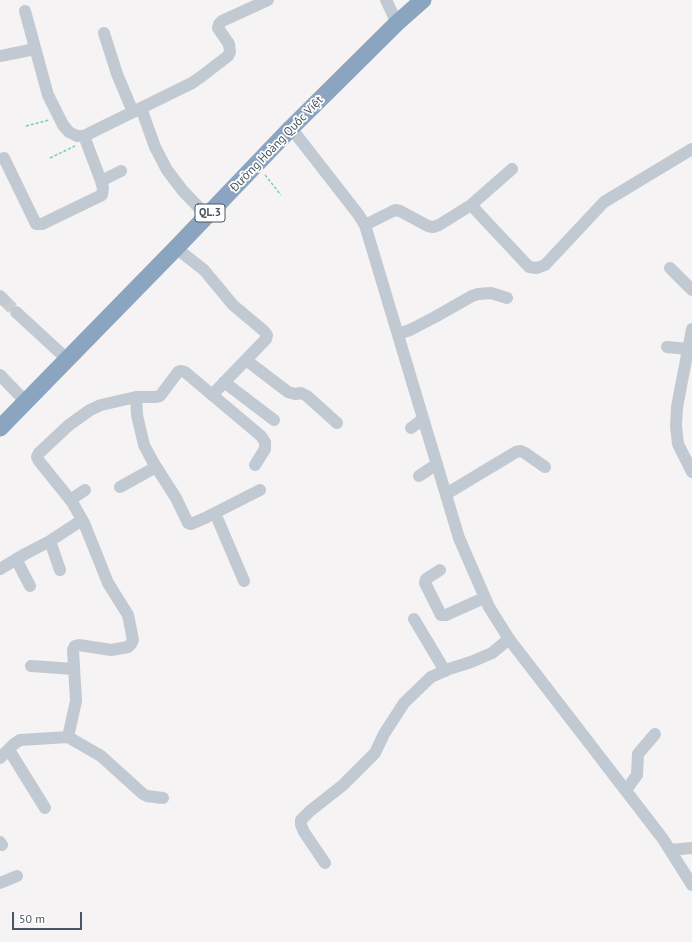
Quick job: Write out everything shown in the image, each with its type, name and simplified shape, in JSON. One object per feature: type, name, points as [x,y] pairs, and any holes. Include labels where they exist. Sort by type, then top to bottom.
[{"type":"highway","name":"Đường Hoàng Quốc Việt","points":[[0,428],[68,360],[291,128],[397,23],[423,0]]},
{"type":"street","points":[[25,11],[45,87],[59,117],[69,132],[85,138],[192,83],[228,56],[230,52],[228,44],[218,28],[219,24],[222,21],[268,0]]},
{"type":"street","points":[[386,0],[397,23]]},
{"type":"street","points":[[104,33],[117,74],[167,170],[183,191],[207,216]]},
{"type":"street","points":[[0,56],[35,49]]},
{"type":"street","points":[[291,128],[365,225],[459,538],[484,598],[509,639],[663,839],[692,885]]},
{"type":"street","points":[[4,158],[36,224],[42,224],[99,198],[103,192],[101,181],[85,138]]},
{"type":"street","points":[[471,205],[529,267],[537,268],[545,265],[604,202],[692,149]]},
{"type":"street","points":[[365,225],[395,210],[400,211],[428,226],[433,227],[439,225],[471,205],[512,169]]},
{"type":"street","points":[[101,181],[121,171]]},
{"type":"street","points":[[176,248],[204,270],[233,305],[267,335],[266,339],[212,395]]},
{"type":"street","points":[[670,268],[692,290]]},
{"type":"street","points":[[398,334],[410,330],[472,296],[491,293],[506,298]]},
{"type":"street","points":[[16,312],[68,360]]},
{"type":"street","points":[[692,329],[677,406],[676,426],[678,444],[692,470]]},
{"type":"street","points":[[667,346],[688,349]]},
{"type":"street","points":[[246,360],[288,392],[295,394],[301,393],[307,396],[338,422]]},
{"type":"street","points":[[68,737],[76,701],[73,650],[75,646],[79,645],[111,650],[128,647],[133,640],[128,615],[108,583],[82,520],[70,500],[39,461],[37,457],[39,452],[69,424],[84,413],[101,405],[136,398],[160,396],[178,372],[181,371],[185,372],[261,436],[265,442],[266,449],[255,465]]},
{"type":"street","points":[[0,375],[26,402]]},
{"type":"street","points":[[224,382],[274,420]]},
{"type":"street","points":[[136,398],[137,415],[144,445],[176,498],[188,522],[191,524],[260,490]]},
{"type":"street","points":[[411,428],[424,419]]},
{"type":"street","points":[[446,494],[516,452],[521,451],[525,453],[545,468]]},
{"type":"street","points":[[419,476],[437,464]]},
{"type":"street","points":[[120,487],[156,467]]},
{"type":"street","points":[[70,500],[85,490]]},
{"type":"street","points":[[215,513],[244,582]]},
{"type":"street","points":[[0,569],[50,541],[82,520]]},
{"type":"street","points":[[50,541],[60,570]]},
{"type":"street","points":[[16,559],[30,586]]},
{"type":"street","points":[[440,570],[426,579],[425,583],[441,615],[446,615],[484,598]]},
{"type":"street","points":[[414,619],[445,671]]},
{"type":"street","points":[[325,863],[304,832],[301,825],[301,820],[343,785],[375,753],[384,734],[404,703],[431,677],[492,653],[509,639]]},
{"type":"street","points":[[31,666],[74,669]]},
{"type":"street","points":[[626,790],[637,775],[638,754],[655,734]]},
{"type":"street","points":[[0,758],[16,741],[68,737],[100,756],[143,794],[163,798]]},
{"type":"street","points":[[9,750],[45,808]]},
{"type":"street","points":[[670,850],[692,848]]},
{"type":"street","points":[[0,883],[17,876]]},
{"type":"path","points":[[26,126],[59,117]]},
{"type":"path","points":[[50,158],[85,138]]},
{"type":"path","points":[[257,164],[281,195]]},
{"type":"tunnel","points":[[4,300],[16,312]]}]
